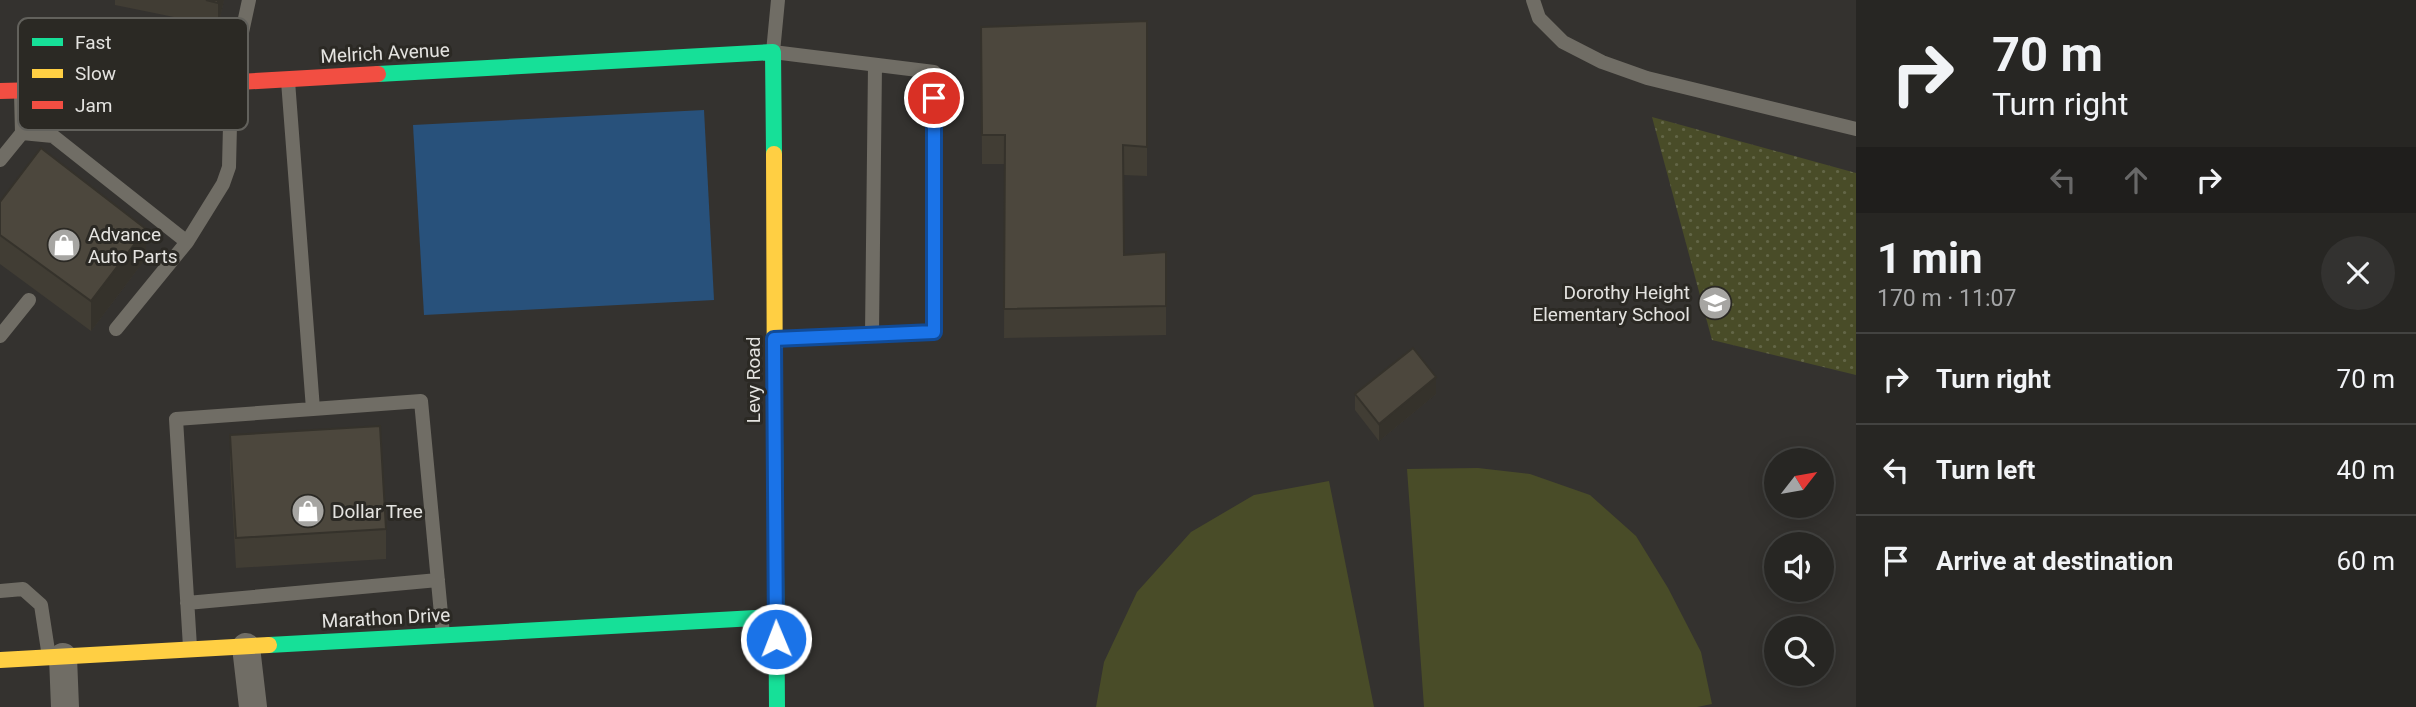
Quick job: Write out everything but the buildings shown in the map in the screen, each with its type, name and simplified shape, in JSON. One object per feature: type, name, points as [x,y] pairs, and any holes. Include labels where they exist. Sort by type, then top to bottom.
[{"type":"street","name":"Melrich Avenue","points":[[248,82],[773,52]]},
{"type":"street","name":"Levy Road","points":[[773,52],[777,707]]},
{"type":"street","name":"Melrich Avenue","points":[[0,91],[18,90]]},
{"type":"street","name":"Marathon Drive","points":[[0,660],[775,617]]},
{"type":"street","points":[[246,647],[253,707]]},
{"type":"street","points":[[56,657],[65,707]]},
{"type":"lane","points":[[245,18],[249,0]]},
{"type":"lane","points":[[774,339],[934,332],[934,72],[773,52],[778,0]]},
{"type":"lane","points":[[1532,0],[1539,18],[1563,42],[1602,62],[1647,78],[1856,129]]},
{"type":"lane","points":[[872,334],[875,65]]},
{"type":"lane","points":[[288,80],[313,409]]},
{"type":"lane","points":[[0,160],[22,130]]},
{"type":"lane","points":[[116,329],[187,242],[223,184],[229,167],[230,130]]},
{"type":"lane","points":[[22,133],[53,136],[187,242]]},
{"type":"lane","points":[[0,335],[29,300]]},
{"type":"lane","points":[[190,650],[176,419],[421,401],[443,635]]},
{"type":"lane","points":[[187,603],[438,580]]},
{"type":"lane","points":[[0,591],[23,589],[41,605],[56,657]]},
{"type":"green space","points":[[1652,117],[1856,173],[1856,375],[1712,340]]},
{"type":"green space","points":[[1478,468],[1530,474],[1590,495],[1636,536],[1668,588],[1701,652],[1712,704],[1697,707],[1424,707],[1407,469]]},
{"type":"green space","points":[[1329,481],[1374,707],[1096,707],[1104,662],[1137,592],[1191,532],[1254,495]]},
{"type":"water","points":[[704,110],[714,300],[424,315],[413,125]]},
{"type":"traffic: fast","points":[[378,74],[773,52],[774,154]]},
{"type":"traffic: fast","points":[[775,434],[777,707]]},
{"type":"traffic: fast","points":[[269,645],[775,617]]},
{"type":"traffic: slow","points":[[774,154],[775,434]]},
{"type":"traffic: slow","points":[[0,660],[269,645]]},
{"type":"traffic: jam","points":[[248,81],[378,74]]},
{"type":"traffic: jam","points":[[0,91],[18,91]]},
{"type":"place","name":"Advance Auto Parts","points":[[64,245]]},
{"type":"place","name":"Dorothy Height Elementary School","points":[[1715,303]]},
{"type":"place","name":"Dollar Tree","points":[[308,511]]},
{"type":"route","points":[[776,639],[774,339],[934,332],[934,98]]}]
